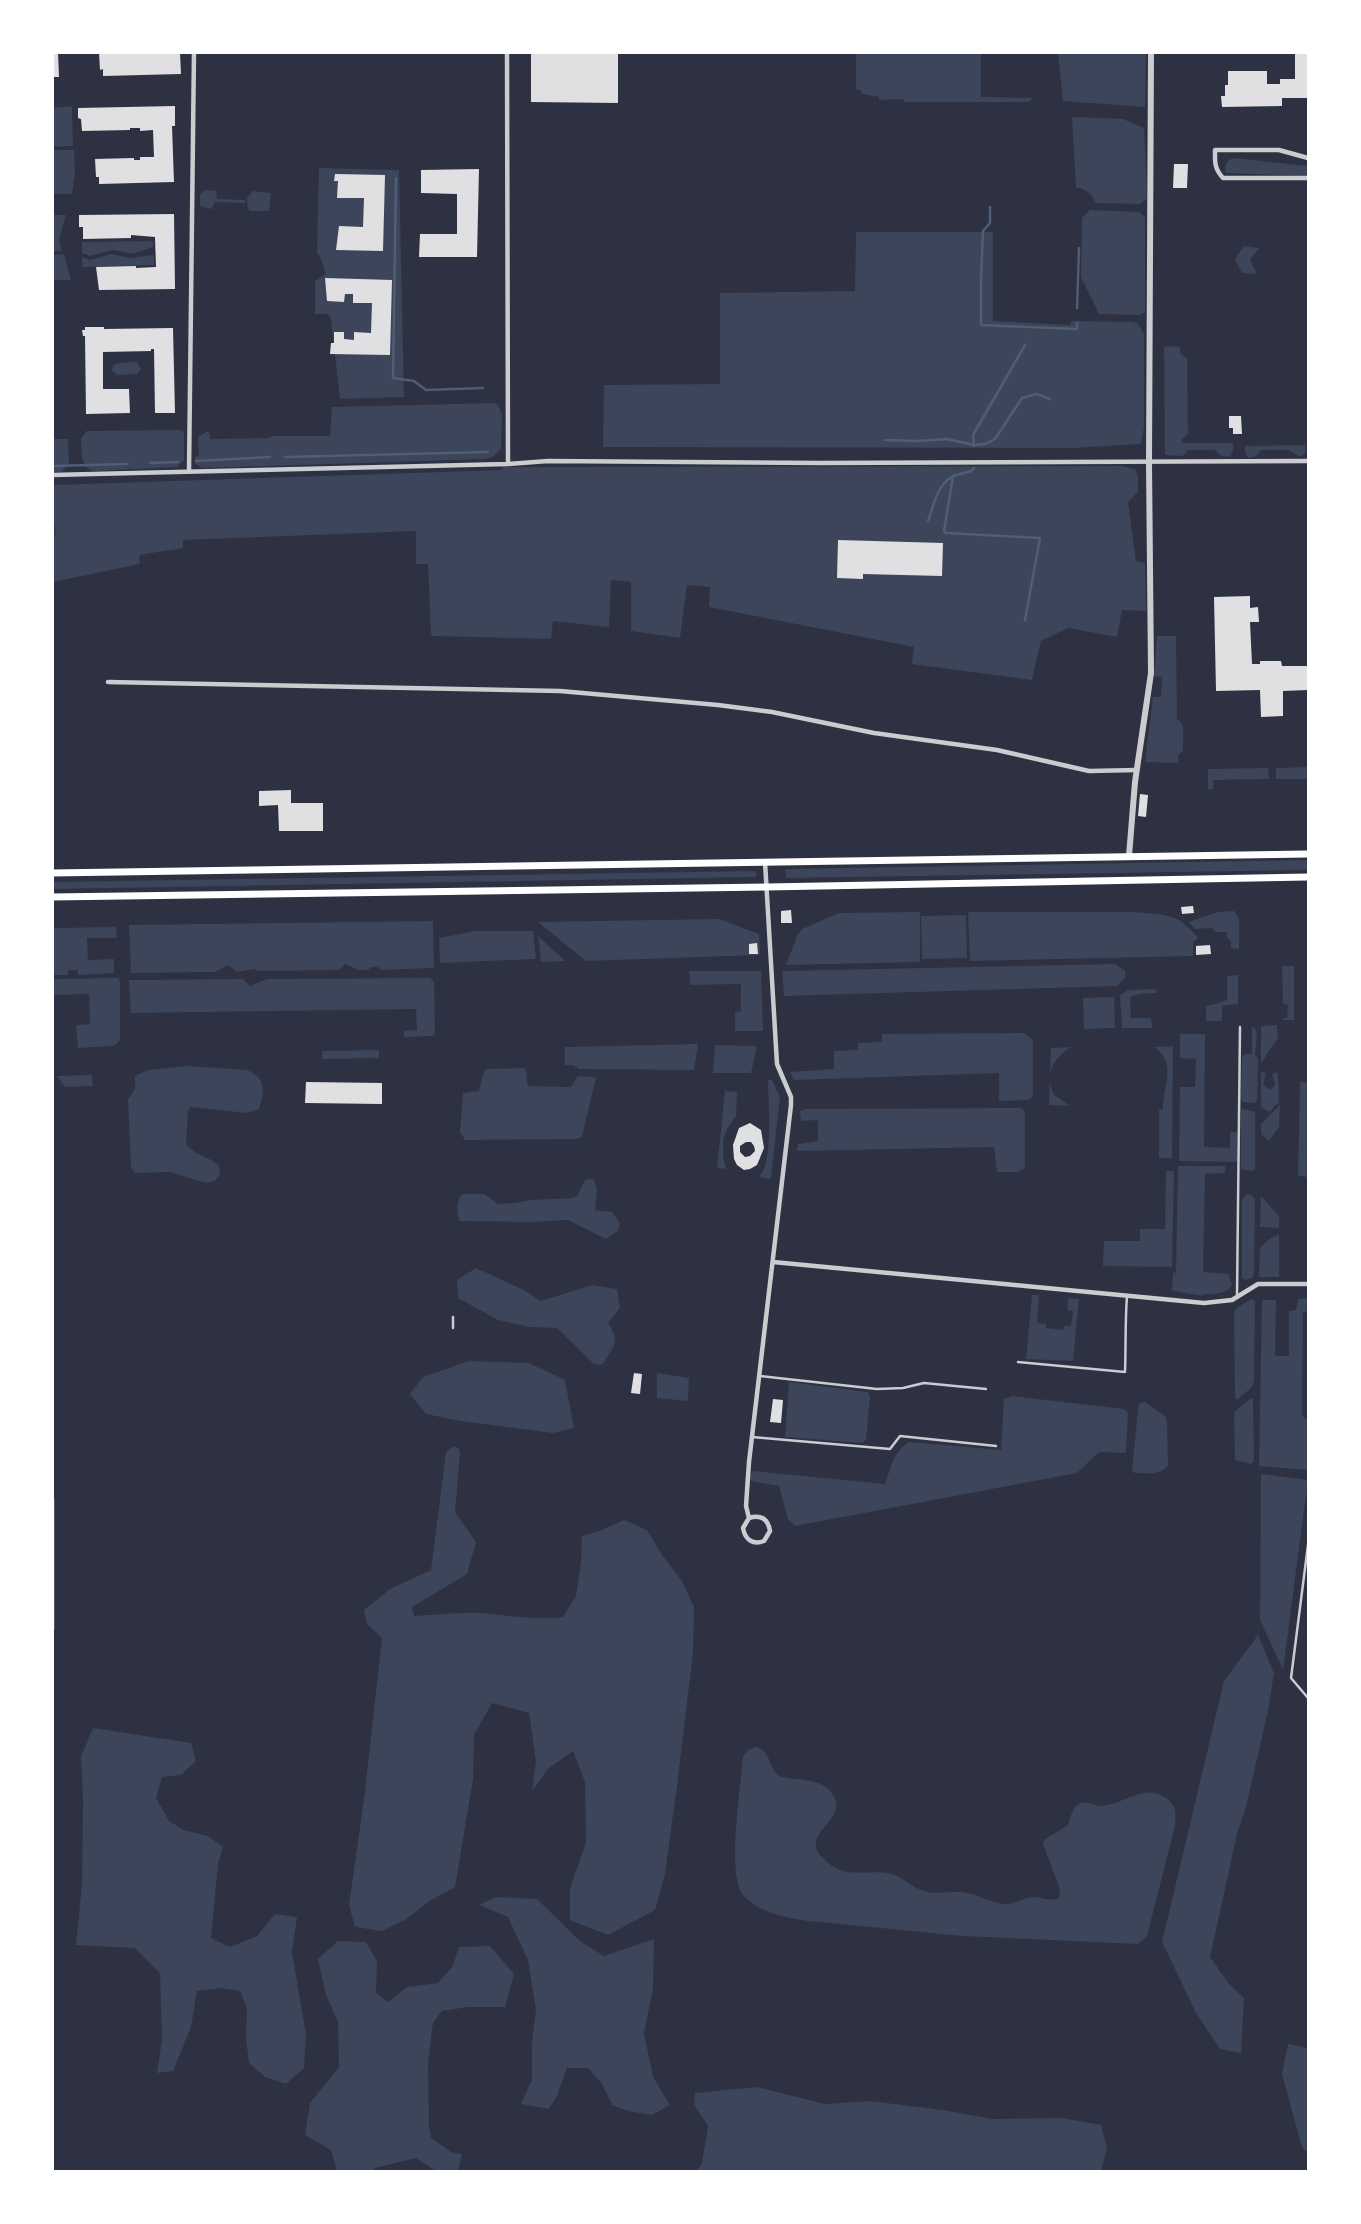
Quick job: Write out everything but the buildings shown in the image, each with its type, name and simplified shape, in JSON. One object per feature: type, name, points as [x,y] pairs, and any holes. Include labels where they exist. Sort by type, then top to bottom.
[{"type":"main road","points":[[52,873],[1308,854]]},
{"type":"main road","points":[[52,897],[1308,877]]},
{"type":"street","points":[[188,471],[194,52]]},
{"type":"street","points":[[506,52],[508,464]]},
{"type":"street","points":[[1129,856],[1137,770],[1151,673],[1149,463],[1152,52]]},
{"type":"street","points":[[1308,158],[1279,150],[1215,150],[1216,170],[1223,178],[1308,178]]},
{"type":"street","points":[[52,475],[548,461],[1308,461]]},
{"type":"street","points":[[108,682],[560,691],[666,700],[772,712],[874,733],[997,750],[1089,771],[1137,770]]},
{"type":"street","points":[[749,1518],[746,1506],[752,1437],[791,1105],[791,1097],[777,1064],[765,862]]},
{"type":"street","points":[[773,1262],[1204,1303],[1232,1300],[1258,1284],[1308,1284]]},
{"type":"street","points":[[52,1499],[52,1629]]},
{"type":"street","points":[[761,1517],[769,1525],[769,1536],[764,1541],[753,1542],[744,1534],[745,1523],[749,1518],[761,1517]]},
{"type":"lane","points":[[1237,1295],[1240,1027]]},
{"type":"lane","points":[[1018,1362],[1125,1372],[1127,1296]]},
{"type":"lane","points":[[453,1317],[453,1328]]},
{"type":"lane","points":[[760,1376],[877,1389],[904,1388],[924,1383],[986,1389]]},
{"type":"lane","points":[[752,1437],[890,1449],[900,1436],[996,1446]]},
{"type":"lane","points":[[1308,1545],[1291,1678],[1308,1698]]},
{"type":"shaded area","points":[[856,53],[981,53],[981,97],[1033,98],[1029,102],[879,100],[879,97],[862,94],[862,91],[856,89]]},
{"type":"shaded area","points":[[1058,53],[1146,53],[1145,107],[1063,101]]},
{"type":"shaded area","points":[[72,106],[73,146],[53,147],[53,108]]},
{"type":"shaded area","points":[[1072,117],[1123,119],[1144,128],[1147,198],[1140,204],[1095,203],[1088,192],[1076,187]]},
{"type":"shaded area","points":[[53,150],[74,150],[72,194],[53,194]]},
{"type":"shaded area","points":[[1234,158],[1308,166],[1308,176],[1226,173],[1226,163]]},
{"type":"shaded area","points":[[319,168],[399,170],[404,397],[340,399],[331,318],[328,314],[315,314],[315,281],[326,274],[317,253]]},
{"type":"shaded area","points":[[205,190],[216,191],[217,199],[245,200],[245,203],[215,202],[212,209],[202,207],[200,194]]},
{"type":"shaded area","points":[[253,191],[271,193],[269,211],[248,209],[247,198]]},
{"type":"shaded area","points":[[1090,210],[1139,212],[1145,217],[1145,312],[1139,315],[1099,314],[1081,277],[1082,218]]},
{"type":"shaded area","points":[[53,215],[66,215],[59,240],[62,251],[53,251]]},
{"type":"shaded area","points":[[856,232],[993,232],[993,321],[1071,325],[1071,321],[1138,324],[1144,334],[1144,428],[1141,444],[1073,448],[603,447],[604,385],[720,384],[720,293],[855,291]]},
{"type":"shaded area","points":[[153,241],[153,247],[133,254],[113,250],[90,256],[82,253],[82,242]]},
{"type":"shaded area","points":[[1244,246],[1259,248],[1250,260],[1257,274],[1242,273],[1235,259]]},
{"type":"shaded area","points":[[64,254],[71,280],[53,280],[53,255]]},
{"type":"shaded area","points":[[112,254],[130,258],[154,255],[154,265],[82,267],[82,257],[90,260]]},
{"type":"shaded area","points":[[1164,347],[1180,347],[1180,353],[1187,359],[1188,434],[1182,439],[1182,443],[1233,443],[1230,457],[1221,456],[1215,450],[1188,450],[1183,456],[1165,455]]},
{"type":"shaded area","points":[[137,362],[141,370],[137,374],[117,375],[112,371],[117,363]]},
{"type":"shaded area","points":[[495,403],[502,415],[501,449],[493,457],[486,459],[202,468],[195,463],[195,457],[199,456],[198,437],[206,432],[209,432],[210,439],[330,436],[332,407]]},
{"type":"shaded area","points":[[87,431],[184,432],[184,460],[177,467],[93,471],[83,462],[81,438]]},
{"type":"shaded area","points":[[53,439],[68,439],[69,463],[62,472],[53,472]]},
{"type":"shaded area","points":[[1305,445],[1306,452],[1300,457],[1289,450],[1261,450],[1250,458],[1245,449],[1245,446]]},
{"type":"shaded area","points":[[1122,466],[1135,469],[1138,477],[1138,492],[1128,502],[1136,561],[1145,563],[1146,611],[1122,610],[1117,637],[1068,628],[1041,641],[1032,680],[912,664],[914,647],[709,607],[710,587],[687,585],[680,638],[631,631],[631,582],[611,580],[609,627],[553,621],[551,639],[433,636],[428,564],[416,564],[416,531],[183,540],[183,548],[139,555],[140,564],[53,582],[52,523],[57,540],[52,512],[53,485],[502,470],[503,467]]},
{"type":"shaded area","points":[[1157,636],[1176,636],[1177,720],[1183,726],[1183,751],[1178,755],[1178,763],[1145,762],[1153,697],[1161,697],[1162,677],[1154,676]]},
{"type":"shaded area","points":[[1308,767],[1308,779],[1276,779],[1276,768]]},
{"type":"shaded area","points":[[1268,768],[1269,779],[1213,780],[1213,789],[1208,789],[1208,769]]},
{"type":"shaded area","points":[[1308,860],[1308,870],[786,878],[785,869]]},
{"type":"shaded area","points":[[754,871],[757,874],[754,877],[52,889],[53,882]]},
{"type":"shaded area","points":[[1234,911],[1239,918],[1239,949],[1231,948],[1227,932],[1215,932],[1212,928],[1195,929],[1189,922],[1217,912]]},
{"type":"shaded area","points":[[920,912],[920,962],[786,965],[802,929],[839,913]]},
{"type":"shaded area","points":[[968,912],[1155,914],[1177,919],[1198,938],[1193,942],[1193,956],[970,961]]},
{"type":"shaded area","points":[[966,915],[967,958],[922,959],[921,916]]},
{"type":"shaded area","points":[[720,919],[759,934],[760,955],[586,961],[538,922]]},
{"type":"shaded area","points":[[433,921],[434,968],[380,970],[378,967],[371,967],[368,970],[358,970],[345,964],[339,970],[255,969],[237,972],[228,965],[215,972],[131,973],[129,925]]},
{"type":"shaded area","points":[[116,927],[117,938],[87,938],[88,960],[114,959],[114,973],[78,975],[78,970],[68,970],[68,975],[53,975],[53,928]]},
{"type":"shaded area","points":[[475,931],[533,931],[536,959],[440,963],[439,938]]},
{"type":"shaded area","points":[[538,936],[565,961],[541,962]]},
{"type":"shaded area","points":[[1115,964],[1125,971],[1125,978],[1117,986],[784,996],[782,971]]},
{"type":"shaded area","points":[[1282,966],[1294,966],[1294,1020],[1283,1020],[1287,1018],[1288,1005],[1283,1004]]},
{"type":"shaded area","points":[[689,971],[761,971],[763,1031],[735,1031],[735,1013],[741,1011],[741,984],[690,985]]},
{"type":"shaded area","points":[[1238,975],[1238,1004],[1222,1006],[1222,1021],[1206,1021],[1206,1006],[1227,1000],[1227,976]]},
{"type":"shaded area","points":[[118,978],[118,1043],[113,1046],[78,1048],[76,1025],[90,1024],[89,994],[53,995],[53,979]]},
{"type":"shaded area","points":[[430,978],[434,982],[433,1036],[404,1037],[404,1031],[417,1030],[416,1009],[131,1013],[129,980],[243,979],[250,986],[267,979]]},
{"type":"shaded area","points":[[1156,989],[1157,993],[1130,997],[1131,1018],[1151,1018],[1152,1028],[1122,1028],[1120,995],[1128,990]]},
{"type":"shaded area","points":[[1114,997],[1115,1028],[1084,1029],[1083,998]]},
{"type":"shaded area","points":[[1277,1025],[1278,1038],[1261,1063],[1261,1026]]},
{"type":"shaded area","points":[[1252,1027],[1257,1034],[1255,1055],[1258,1058],[1257,1101],[1254,1103],[1243,1102],[1241,1098],[1242,1057],[1252,1054]]},
{"type":"shaded area","points":[[1024,1033],[1033,1040],[1033,1096],[1029,1100],[999,1101],[999,1073],[794,1080],[790,1072],[834,1069],[834,1051],[858,1050],[858,1043],[882,1042],[882,1034]]},
{"type":"shaded area","points":[[1180,1034],[1205,1034],[1204,1147],[1230,1148],[1230,1132],[1237,1132],[1237,1162],[1179,1161],[1180,1087],[1195,1087],[1196,1059],[1180,1058]]},
{"type":"shaded area","points":[[698,1044],[694,1070],[579,1069],[573,1065],[565,1065],[565,1047]]},
{"type":"shaded area","points":[[715,1045],[757,1046],[751,1073],[713,1073]]},
{"type":"shaded area","points":[[1173,1046],[1172,1158],[1159,1158],[1159,1110],[1163,1110],[1167,1069],[1161,1054],[1154,1047]]},
{"type":"shaded area","points":[[1071,1047],[1059,1056],[1050,1074],[1051,1048]]},
{"type":"shaded area","points":[[379,1050],[379,1058],[322,1059],[322,1051]]},
{"type":"shaded area","points":[[187,1066],[247,1070],[253,1073],[262,1086],[259,1109],[247,1113],[190,1107],[186,1144],[219,1166],[220,1174],[215,1181],[206,1183],[170,1172],[135,1173],[131,1167],[128,1099],[135,1089],[135,1076],[148,1070]]},
{"type":"shaded area","points":[[487,1069],[526,1069],[529,1086],[571,1087],[578,1076],[596,1077],[582,1137],[465,1140],[460,1132],[463,1093],[479,1091],[484,1071]]},
{"type":"shaded area","points":[[1261,1072],[1266,1073],[1263,1085],[1270,1090],[1275,1085],[1272,1074],[1278,1072],[1279,1102],[1269,1112],[1261,1107]]},
{"type":"shaded area","points":[[92,1075],[93,1086],[65,1087],[57,1076]]},
{"type":"shaded area","points":[[1050,1076],[1054,1095],[1070,1106],[1049,1105]]},
{"type":"shaded area","points":[[768,1080],[772,1080],[780,1097],[771,1179],[759,1177],[767,1159]]},
{"type":"shaded area","points":[[1300,1082],[1308,1082],[1308,1177],[1298,1176]]},
{"type":"shaded area","points":[[725,1091],[737,1092],[736,1116],[723,1140],[726,1169],[717,1168]]},
{"type":"shaded area","points":[[1280,1105],[1279,1127],[1269,1141],[1261,1134],[1261,1124]]},
{"type":"shaded area","points":[[1022,1108],[1025,1112],[1025,1168],[1018,1172],[997,1172],[994,1147],[797,1151],[798,1144],[818,1141],[818,1120],[801,1121],[800,1111],[806,1109]]},
{"type":"shaded area","points":[[1243,1109],[1255,1112],[1255,1169],[1252,1171],[1241,1169]]},
{"type":"shaded area","points":[[1178,1166],[1225,1166],[1225,1173],[1205,1174],[1203,1272],[1228,1274],[1232,1284],[1224,1292],[1203,1296],[1172,1291],[1173,1273],[1176,1272]]},
{"type":"shaded area","points":[[1166,1171],[1174,1171],[1172,1267],[1103,1266],[1104,1241],[1140,1241],[1140,1229],[1165,1229]]},
{"type":"shaded area","points":[[585,1180],[594,1180],[597,1189],[595,1210],[612,1212],[620,1223],[618,1231],[606,1239],[568,1220],[460,1221],[457,1211],[462,1194],[484,1194],[498,1204],[573,1198],[577,1196]]},
{"type":"shaded area","points":[[1250,1194],[1255,1199],[1254,1274],[1246,1280],[1242,1278],[1242,1200],[1245,1195]]},
{"type":"shaded area","points":[[1261,1196],[1279,1216],[1279,1228],[1260,1227]]},
{"type":"shaded area","points":[[1279,1234],[1279,1277],[1259,1277],[1260,1248]]},
{"type":"shaded area","points":[[476,1268],[524,1290],[541,1301],[592,1285],[617,1289],[620,1308],[608,1323],[615,1339],[603,1364],[593,1363],[557,1328],[530,1327],[498,1320],[458,1298],[457,1280]]},
{"type":"shaded area","points":[[1032,1295],[1039,1295],[1037,1323],[1046,1324],[1046,1328],[1063,1330],[1064,1326],[1071,1326],[1073,1311],[1067,1310],[1068,1298],[1079,1299],[1073,1361],[1026,1359]]},
{"type":"shaded area","points":[[1308,1298],[1308,1311],[1303,1312],[1302,1415],[1308,1421],[1308,1470],[1259,1466],[1262,1300],[1276,1300],[1275,1356],[1289,1356],[1289,1311],[1296,1310],[1298,1299]]},
{"type":"shaded area","points":[[1252,1299],[1255,1301],[1254,1380],[1252,1387],[1237,1400],[1234,1313],[1236,1308]]},
{"type":"shaded area","points":[[469,1361],[529,1363],[565,1380],[574,1428],[553,1433],[426,1414],[410,1394],[423,1377]]},
{"type":"shaded area","points":[[657,1373],[689,1378],[688,1401],[657,1398]]},
{"type":"shaded area","points":[[789,1382],[868,1392],[870,1397],[866,1440],[862,1443],[785,1437]]},
{"type":"shaded area","points":[[1012,1396],[1124,1409],[1128,1413],[1126,1453],[1099,1452],[1077,1473],[795,1526],[788,1519],[779,1486],[751,1481],[753,1471],[885,1484],[896,1455],[909,1442],[1001,1450],[1004,1399]]},
{"type":"shaded area","points":[[1251,1398],[1254,1461],[1251,1464],[1235,1460],[1234,1414]]},
{"type":"shaded area","points":[[1145,1402],[1165,1416],[1167,1421],[1168,1465],[1157,1472],[1135,1473],[1132,1470],[1138,1410],[1139,1404]]},
{"type":"shaded area","points":[[454,1446],[460,1453],[455,1512],[476,1542],[467,1574],[412,1607],[414,1616],[472,1613],[532,1618],[563,1617],[576,1596],[582,1536],[624,1520],[647,1530],[682,1581],[694,1607],[693,1653],[665,1874],[655,1910],[608,1935],[570,1920],[570,1888],[586,1843],[585,1782],[573,1751],[548,1769],[532,1791],[536,1761],[529,1713],[492,1703],[474,1735],[473,1779],[455,1887],[431,1900],[405,1920],[382,1931],[355,1927],[349,1905],[382,1638],[367,1624],[364,1610],[390,1589],[431,1570],[446,1452]]},
{"type":"shaded area","points":[[1261,1474],[1308,1480],[1283,1670],[1260,1620]]},
{"type":"shaded area","points":[[1258,1635],[1274,1673],[1268,1711],[1210,1957],[1229,1984],[1244,1998],[1241,2053],[1220,2049],[1196,2013],[1162,1942],[1224,1681]]},
{"type":"shaded area","points":[[93,1728],[191,1743],[196,1761],[181,1775],[162,1777],[156,1798],[169,1821],[184,1830],[208,1836],[223,1847],[218,1864],[211,1938],[230,1947],[257,1936],[275,1914],[297,1917],[292,1952],[306,2035],[304,2068],[286,2084],[265,2077],[249,2063],[246,2039],[247,2009],[240,1991],[221,1988],[197,1991],[191,2027],[173,2071],[157,2073],[162,2039],[160,1973],[135,1948],[76,1945],[82,1885],[81,1756]]},
{"type":"shaded area","points":[[755,1747],[764,1751],[779,1776],[819,1783],[831,1792],[835,1799],[834,1814],[816,1841],[821,1856],[830,1864],[846,1872],[891,1874],[920,1890],[967,1893],[1001,1904],[1010,1904],[1030,1897],[1052,1900],[1059,1898],[1060,1889],[1043,1844],[1044,1840],[1068,1825],[1077,1805],[1084,1802],[1103,1806],[1143,1793],[1158,1794],[1170,1801],[1174,1807],[1175,1826],[1147,1936],[1138,1944],[963,1936],[808,1921],[765,1911],[744,1896],[736,1870],[736,1830],[743,1757],[748,1750]]},
{"type":"shaded area","points":[[496,1897],[537,1899],[580,1941],[604,1956],[654,1939],[653,1989],[644,2033],[653,2077],[670,2105],[652,2115],[612,2105],[602,2084],[588,2068],[567,2068],[549,2109],[521,2104],[532,2079],[532,2042],[536,2010],[528,1960],[508,1917],[479,1905]]},
{"type":"shaded area","points":[[338,1941],[366,1942],[377,1962],[376,1993],[388,2002],[407,1987],[438,1983],[452,1967],[459,1947],[490,1946],[514,1974],[505,2007],[468,2007],[442,2011],[433,2023],[428,2064],[431,2138],[451,2152],[462,2154],[458,2171],[436,2171],[416,2158],[375,2168],[373,2171],[337,2171],[331,2150],[305,2135],[310,2103],[339,2067],[338,2022],[326,1995],[318,1959]]},
{"type":"shaded area","points":[[1288,2044],[1308,2048],[1308,2152],[1301,2144],[1282,2074]]},
{"type":"shaded area","points":[[757,2087],[825,2104],[870,2101],[992,2119],[1061,2118],[1101,2125],[1107,2149],[1101,2171],[697,2171],[702,2163],[708,2126],[694,2105],[695,2093]]},
{"type":"waterway","points":[[396,178],[393,378],[414,381],[426,390],[483,388]]},
{"type":"waterway","points":[[990,207],[990,223],[983,231],[981,325],[1077,329],[1077,323]]},
{"type":"waterway","points":[[1077,308],[1079,248]]},
{"type":"waterway","points":[[974,446],[973,435],[1025,345]]},
{"type":"waterway","points":[[885,440],[947,439],[974,445],[985,444],[995,439],[1022,398],[1037,394],[1050,399]]},
{"type":"waterway","points":[[285,457],[488,452]]},
{"type":"waterway","points":[[196,461],[270,457]]},
{"type":"waterway","points":[[150,463],[178,462]]},
{"type":"waterway","points":[[52,466],[127,464]]},
{"type":"waterway","points":[[974,468],[953,476],[944,531],[1040,538],[1025,620]]},
{"type":"waterway","points":[[928,521],[940,489],[953,477]]}]
